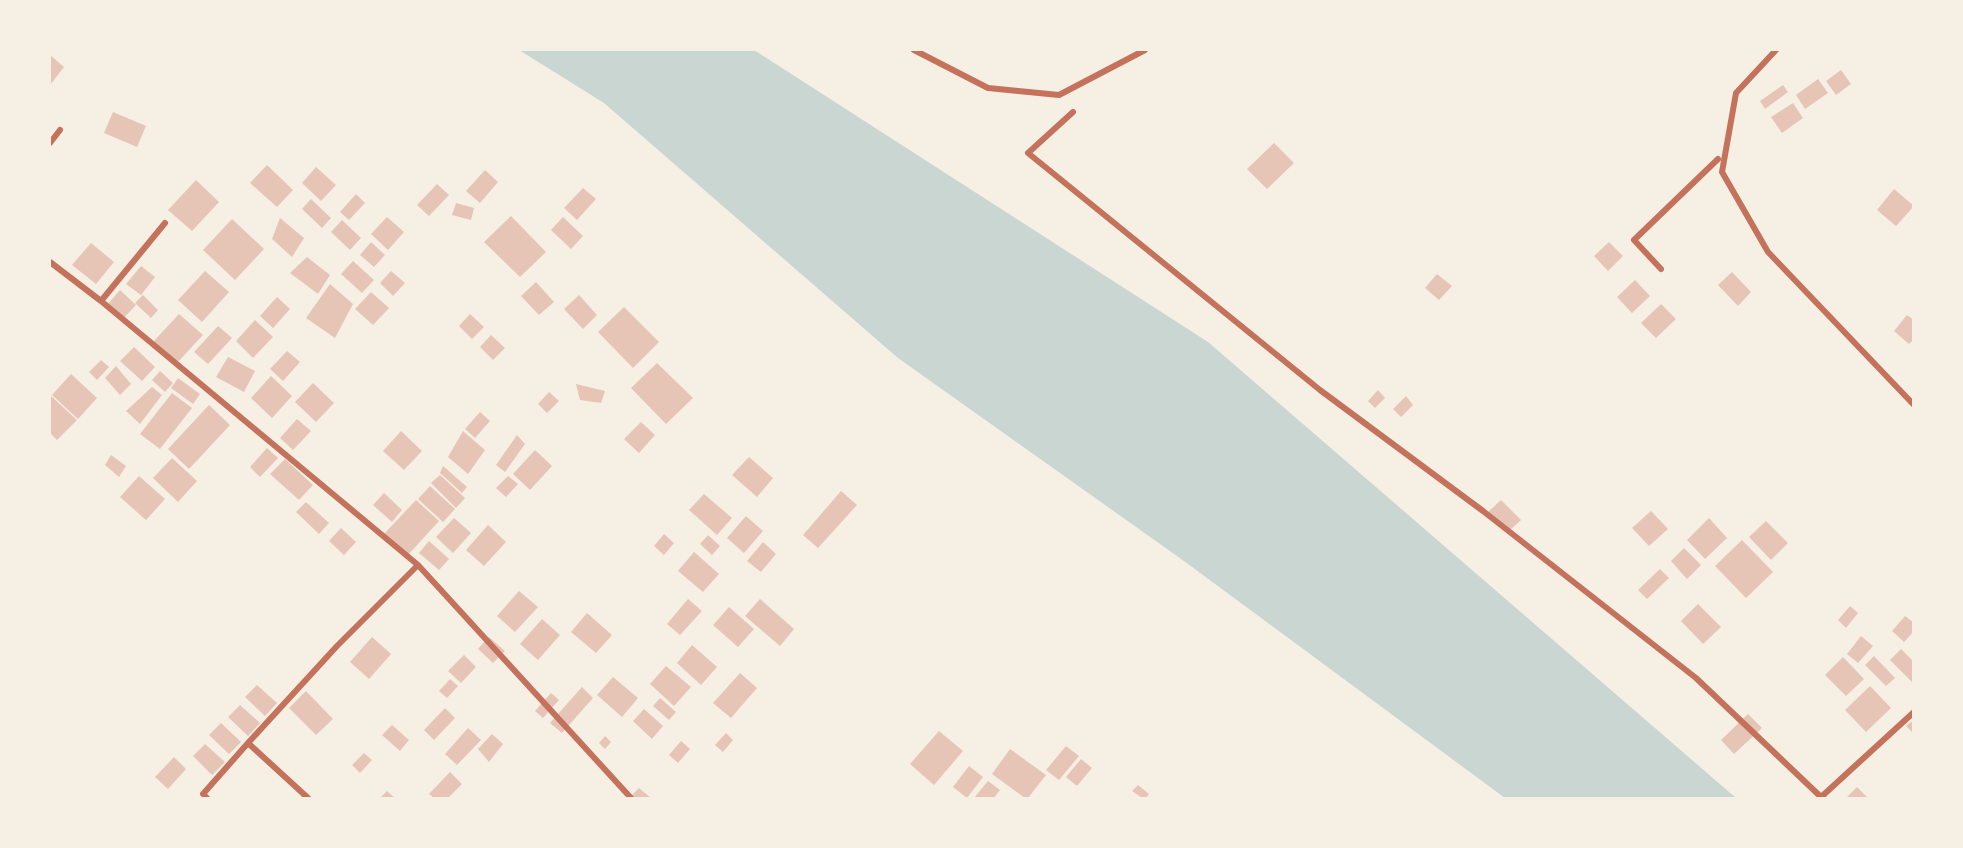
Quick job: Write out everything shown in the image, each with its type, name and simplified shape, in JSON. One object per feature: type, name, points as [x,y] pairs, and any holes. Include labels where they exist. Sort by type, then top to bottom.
[{"type":"street","points":[[914,50],[988,88],[1059,95],[1145,50]]},
{"type":"street","points":[[1776,50],[1736,93],[1722,172],[1768,252],[1914,405]]},
{"type":"street","points":[[1073,112],[1028,153],[1320,390],[1482,511],[1696,678],[1821,798],[1914,712]]},
{"type":"street","points":[[50,143],[60,130]]},
{"type":"street","points":[[1661,268],[1634,240],[1718,159]]},
{"type":"street","points":[[101,301],[165,223]]},
{"type":"street","points":[[50,262],[101,301],[418,565],[632,798]]},
{"type":"street","points":[[207,798],[203,794],[249,743],[337,646],[418,565]]},
{"type":"street","points":[[249,743],[308,798]]},
{"type":"shaded area","points":[[519,50],[754,50],[1208,342],[1736,798],[1505,798],[1184,561],[898,358],[604,103]]},
{"type":"building","points":[[50,55],[64,67],[50,85]]},
{"type":"building","points":[[1841,70],[1851,84],[1836,95],[1826,81]]},
{"type":"building","points":[[1818,79],[1828,93],[1805,109],[1796,95]]},
{"type":"building","points":[[1783,85],[1788,92],[1765,109],[1760,101]]},
{"type":"building","points":[[1793,103],[1803,118],[1782,133],[1771,117]]},
{"type":"building","points":[[113,112],[146,126],[137,147],[104,133]]},
{"type":"building","points":[[1274,143],[1294,163],[1267,189],[1247,169]]},
{"type":"building","points":[[267,165],[293,190],[277,207],[250,183]]},
{"type":"building","points":[[316,167],[336,185],[321,201],[302,183]]},
{"type":"building","points":[[485,170],[498,182],[480,203],[466,191]]},
{"type":"building","points":[[196,180],[219,202],[192,231],[168,210]]},
{"type":"building","points":[[437,184],[449,195],[429,216],[417,205]]},
{"type":"building","points":[[583,188],[596,199],[577,220],[564,208]]},
{"type":"building","points":[[1894,189],[1914,206],[1896,226],[1877,210]]},
{"type":"building","points":[[356,194],[365,203],[349,220],[340,212]]},
{"type":"building","points":[[311,199],[331,218],[322,228],[302,209]]},
{"type":"building","points":[[456,203],[474,208],[471,220],[452,215]]},
{"type":"building","points":[[511,216],[546,252],[520,277],[484,242]]},
{"type":"building","points":[[387,217],[404,232],[388,250],[371,234]]},
{"type":"building","points":[[563,217],[583,236],[571,249],[551,230]]},
{"type":"building","points":[[280,218],[304,238],[292,257],[272,239]]},
{"type":"building","points":[[232,219],[264,249],[235,280],[203,250]]},
{"type":"building","points":[[342,220],[361,238],[350,250],[331,232]]},
{"type":"building","points":[[371,242],[385,255],[374,267],[360,255]]},
{"type":"building","points":[[1609,242],[1623,256],[1608,271],[1594,256]]},
{"type":"building","points":[[91,243],[114,262],[96,284],[72,265]]},
{"type":"building","points":[[307,257],[330,275],[318,294],[290,273]]},
{"type":"building","points":[[353,261],[374,280],[362,293],[341,274]]},
{"type":"building","points":[[141,266],[155,277],[141,295],[126,284]]},
{"type":"building","points":[[205,271],[229,292],[202,322],[178,300]]},
{"type":"building","points":[[391,271],[405,283],[393,296],[380,283]]},
{"type":"building","points":[[1732,272],[1751,292],[1738,306],[1718,285]]},
{"type":"building","points":[[1437,274],[1452,286],[1439,300],[1425,288]]},
{"type":"building","points":[[1635,280],[1650,296],[1632,313],[1617,297]]},
{"type":"building","points":[[536,282],[554,302],[539,315],[521,296]]},
{"type":"building","points":[[330,284],[353,304],[335,338],[306,318]]},
{"type":"building","points":[[120,290],[136,305],[121,321],[106,306]]},
{"type":"building","points":[[371,292],[389,308],[373,325],[355,309]]},
{"type":"building","points":[[143,295],[158,310],[151,318],[135,303]]},
{"type":"building","points":[[579,295],[597,315],[583,329],[564,309]]},
{"type":"building","points":[[277,297],[290,309],[273,328],[260,316]]},
{"type":"building","points":[[1661,304],[1676,319],[1656,338],[1641,323]]},
{"type":"building","points":[[624,307],[659,342],[633,368],[598,332]]},
{"type":"building","points":[[179,314],[203,335],[175,365],[152,343]]},
{"type":"building","points":[[470,314],[484,327],[472,339],[459,326]]},
{"type":"building","points":[[1907,315],[1914,320],[1914,339],[1909,344],[1894,331]]},
{"type":"building","points":[[255,320],[273,337],[253,358],[236,341]]},
{"type":"building","points":[[218,326],[232,338],[208,364],[194,352]]},
{"type":"building","points":[[491,335],[505,348],[493,360],[480,347]]},
{"type":"building","points":[[134,347],[155,367],[142,381],[120,361]]},
{"type":"building","points":[[287,351],[300,362],[283,381],[270,369]]},
{"type":"building","points":[[228,357],[255,371],[244,392],[216,377]]},
{"type":"building","points":[[101,360],[109,367],[97,380],[89,372]]},
{"type":"building","points":[[657,363],[693,398],[666,424],[631,388]]},
{"type":"building","points":[[116,366],[131,384],[120,395],[105,378]]},
{"type":"building","points":[[160,371],[173,383],[165,392],[152,380]]},
{"type":"building","points":[[71,374],[97,398],[78,419],[52,395]]},
{"type":"building","points":[[271,376],[292,396],[272,418],[251,398]]},
{"type":"building","points":[[178,378],[200,394],[193,404],[171,388]]},
{"type":"building","points":[[313,383],[334,403],[316,422],[295,402]]},
{"type":"building","points":[[576,384],[605,391],[601,403],[580,400]]},
{"type":"building","points":[[152,387],[162,395],[140,424],[126,411]]},
{"type":"building","points":[[1378,390],[1385,398],[1375,408],[1368,401]]},
{"type":"building","points":[[549,392],[559,401],[547,413],[538,404]]},
{"type":"building","points":[[172,393],[192,408],[160,449],[140,434]]},
{"type":"building","points":[[51,396],[77,420],[57,440],[50,433]]},
{"type":"building","points":[[1406,396],[1413,405],[1401,417],[1393,409]]},
{"type":"building","points":[[209,405],[230,425],[189,469],[168,449]]},
{"type":"building","points":[[480,412],[490,421],[475,438],[465,429]]},
{"type":"building","points":[[297,419],[311,431],[293,450],[280,438]]},
{"type":"building","points":[[641,422],[655,435],[639,453],[624,439]]},
{"type":"building","points":[[401,431],[422,451],[404,470],[383,451]]},
{"type":"building","points":[[463,431],[485,450],[468,474],[448,457]]},
{"type":"building","points":[[517,435],[525,444],[505,472],[496,465]]},
{"type":"building","points":[[267,448],[278,458],[260,477],[250,467]]},
{"type":"building","points":[[535,450],[552,466],[530,490],[513,474]]},
{"type":"building","points":[[111,455],[126,466],[119,477],[105,465]]},
{"type":"building","points":[[749,457],[773,478],[757,497],[732,475]]},
{"type":"building","points":[[172,458],[197,481],[178,502],[153,478]]},
{"type":"building","points":[[285,459],[313,485],[299,500],[270,474]]},
{"type":"building","points":[[443,466],[467,487],[462,493],[440,473]]},
{"type":"building","points":[[440,475],[465,498],[456,508],[431,483]]},
{"type":"building","points":[[139,476],[165,499],[146,520],[120,497]]},
{"type":"building","points":[[508,476],[518,484],[506,497],[496,488]]},
{"type":"building","points":[[430,486],[455,509],[443,522],[418,499]]},
{"type":"building","points":[[841,491],[857,505],[818,548],[803,535]]},
{"type":"building","points":[[384,493],[402,510],[392,522],[373,505]]},
{"type":"building","points":[[704,494],[732,518],[717,535],[689,510]]},
{"type":"building","points":[[416,500],[439,521],[407,556],[384,534]]},
{"type":"building","points":[[1501,500],[1521,520],[1508,532],[1488,512]]},
{"type":"building","points":[[306,502],[329,523],[319,534],[296,512]]},
{"type":"building","points":[[1651,511],[1668,529],[1649,546],[1632,528]]},
{"type":"building","points":[[746,516],[763,531],[744,553],[727,538]]},
{"type":"building","points":[[454,518],[471,533],[453,553],[436,537]]},
{"type":"building","points":[[1709,518],[1727,538],[1705,559],[1687,540]]},
{"type":"building","points":[[1766,521],[1788,543],[1771,560],[1749,537]]},
{"type":"building","points":[[488,525],[506,542],[484,566],[466,550]]},
{"type":"building","points":[[341,528],[356,542],[344,555],[329,541]]},
{"type":"building","points":[[664,534],[674,543],[664,555],[654,546]]},
{"type":"building","points":[[708,535],[720,546],[712,555],[700,544]]},
{"type":"building","points":[[1742,540],[1773,572],[1746,598],[1715,566]]},
{"type":"building","points":[[429,541],[449,559],[439,570],[419,553]]},
{"type":"building","points":[[763,542],[776,554],[761,572],[747,561]]},
{"type":"building","points":[[1684,548],[1701,565],[1687,579],[1671,561]]},
{"type":"building","points":[[694,552],[719,574],[703,592],[678,571]]},
{"type":"building","points":[[1660,569],[1669,578],[1647,599],[1638,590]]},
{"type":"building","points":[[519,591],[538,607],[515,632],[497,616]]},
{"type":"building","points":[[688,599],[702,611],[680,635],[667,624]]},
{"type":"building","points":[[760,599],[794,629],[780,646],[745,616]]},
{"type":"building","points":[[1698,604],[1721,627],[1703,644],[1681,621]]},
{"type":"building","points":[[1850,606],[1858,613],[1846,628],[1838,620]]},
{"type":"building","points":[[729,607],[754,629],[738,647],[713,625]]},
{"type":"building","points":[[587,613],[612,635],[596,653],[571,632]]},
{"type":"building","points":[[1905,616],[1914,623],[1914,631],[1904,642],[1892,631]]},
{"type":"building","points":[[542,619],[560,635],[538,660],[520,644]]},
{"type":"building","points":[[1861,636],[1873,646],[1858,663],[1847,654]]},
{"type":"building","points":[[372,637],[391,654],[369,679],[350,662]]},
{"type":"building","points":[[489,637],[505,651],[493,663],[478,649]]},
{"type":"building","points":[[692,645],[717,667],[701,685],[677,663]]},
{"type":"building","points":[[1901,649],[1914,662],[1914,684],[1890,660]]},
{"type":"building","points":[[464,655],[476,667],[461,683],[448,671]]},
{"type":"building","points":[[1874,656],[1895,678],[1886,686],[1865,665]]},
{"type":"building","points":[[1843,657],[1864,679],[1846,696],[1825,675]]},
{"type":"building","points":[[666,666],[691,687],[674,706],[650,684]]},
{"type":"building","points":[[740,673],[757,688],[731,718],[713,703]]},
{"type":"building","points":[[613,677],[638,698],[622,717],[597,695]]},
{"type":"building","points":[[450,679],[458,686],[447,698],[439,691]]},
{"type":"building","points":[[257,685],[277,703],[265,716],[245,697]]},
{"type":"building","points":[[1870,686],[1891,708],[1866,732],[1845,710]]},
{"type":"building","points":[[582,687],[593,698],[562,733],[550,723]]},
{"type":"building","points":[[306,691],[333,719],[316,735],[289,708]]},
{"type":"building","points":[[551,693],[559,700],[543,718],[535,711]]},
{"type":"building","points":[[660,698],[676,712],[669,720],[653,706]]},
{"type":"building","points":[[240,705],[260,723],[248,736],[228,717]]},
{"type":"building","points":[[445,708],[455,718],[434,740],[424,730]]},
{"type":"building","points":[[644,709],[663,726],[652,739],[633,721]]},
{"type":"building","points":[[1748,714],[1762,728],[1734,754],[1721,740]]},
{"type":"building","points":[[1914,720],[1914,734],[1906,726]]},
{"type":"building","points":[[221,723],[241,742],[229,754],[209,735]]},
{"type":"building","points":[[392,725],[409,740],[400,751],[382,735]]},
{"type":"building","points":[[468,728],[481,740],[457,765],[445,754]]},
{"type":"building","points":[[939,731],[963,751],[934,785],[910,764]]},
{"type":"building","points":[[726,733],[733,740],[723,752],[715,745]]},
{"type":"building","points":[[492,734],[503,744],[489,762],[478,749]]},
{"type":"building","points":[[605,736],[611,742],[605,749],[599,743]]},
{"type":"building","points":[[681,741],[690,749],[678,763],[669,755]]},
{"type":"building","points":[[205,744],[225,762],[212,775],[193,756]]},
{"type":"building","points":[[1066,746],[1079,756],[1059,780],[1046,770]]},
{"type":"building","points":[[1010,749],[1046,775],[1028,798],[992,774]]},
{"type":"building","points":[[364,753],[372,760],[360,773],[352,765]]},
{"type":"building","points":[[174,757],[186,769],[168,789],[155,777]]},
{"type":"building","points":[[1081,759],[1092,768],[1077,786],[1066,777]]},
{"type":"building","points":[[969,766],[983,777],[967,798],[953,787]]},
{"type":"building","points":[[450,772],[462,784],[448,798],[434,798],[429,794]]},
{"type":"building","points":[[988,781],[1000,790],[994,798],[974,798]]},
{"type":"building","points":[[1138,785],[1149,794],[1146,798],[1132,791]]},
{"type":"building","points":[[1857,787],[1868,798],[1846,798]]},
{"type":"building","points":[[639,788],[651,798],[629,798]]},
{"type":"building","points":[[387,791],[395,798],[380,798]]}]
